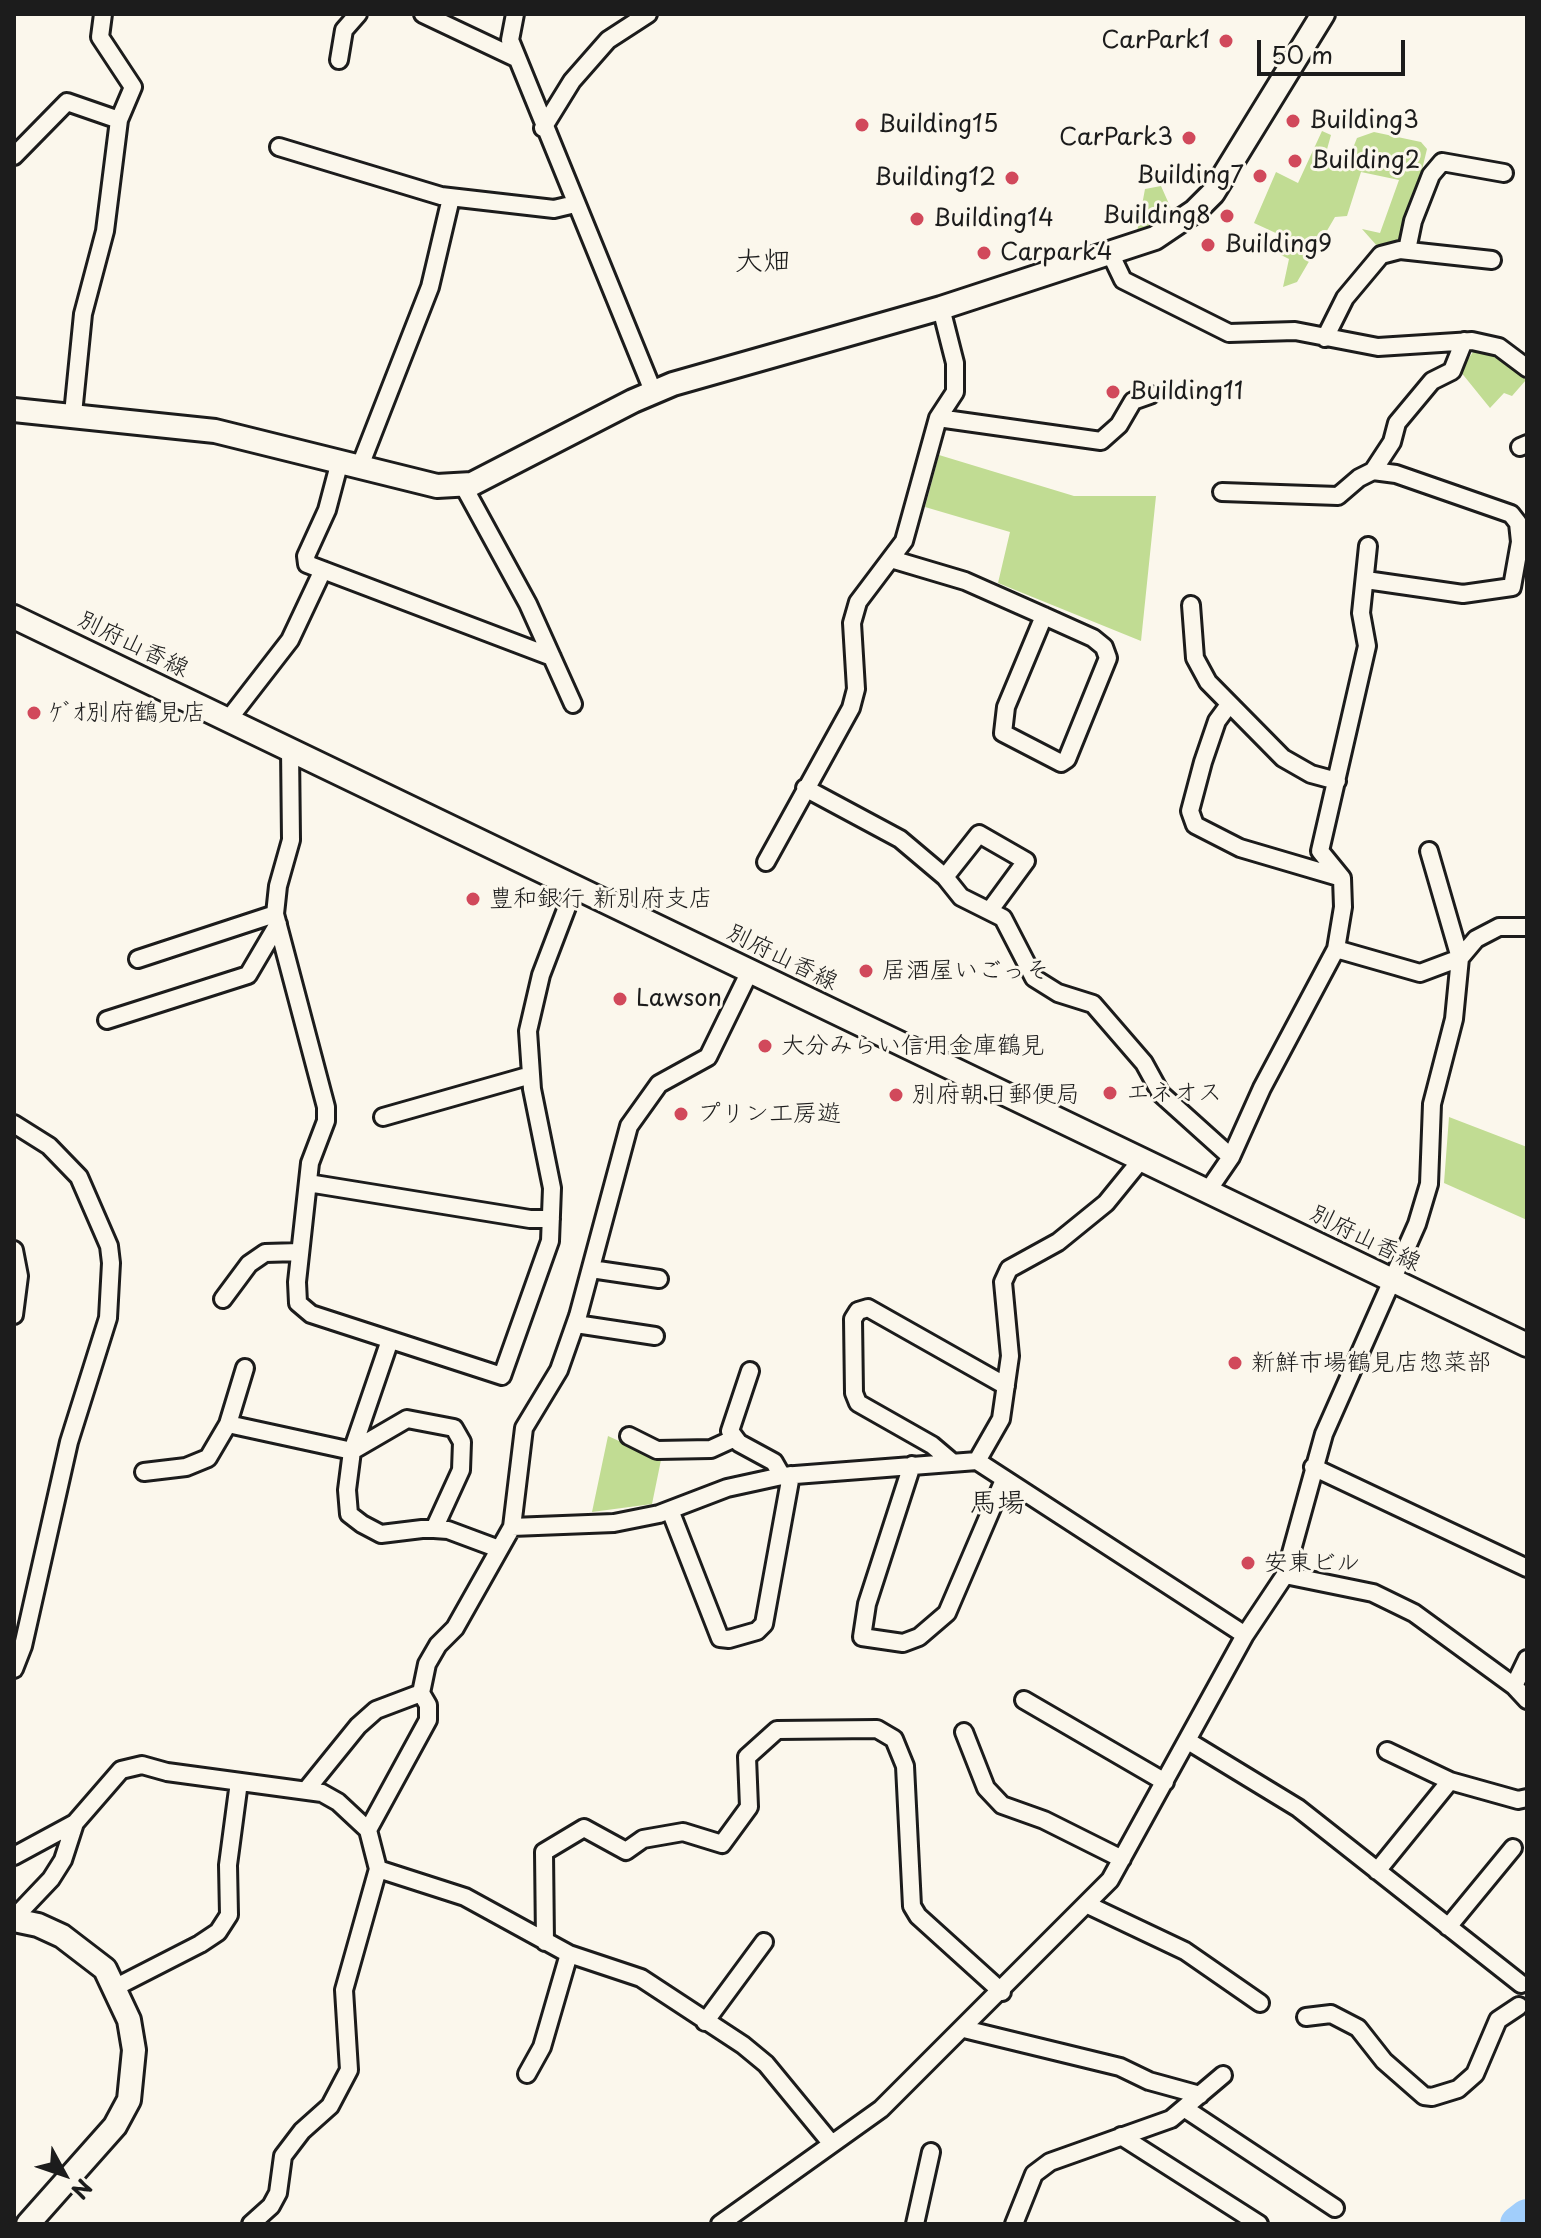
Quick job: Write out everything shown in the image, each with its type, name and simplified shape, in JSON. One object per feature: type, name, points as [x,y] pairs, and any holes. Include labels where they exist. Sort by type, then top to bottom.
[{"type":"street","points":[[73,414],[80,328],[105,231],[119,120],[133,87],[100,37],[103,14]]},
{"type":"street","points":[[423,14],[516,58]]},
{"type":"street","points":[[515,14],[510,40],[516,58],[653,391]]},
{"type":"street","points":[[543,128],[572,81],[608,40],[648,14]]},
{"type":"street","points":[[14,410],[215,431],[437,486],[464,487],[653,391],[941,308],[1111,255],[1169,231],[1213,193],[1323,14]]},
{"type":"street","points":[[339,60],[344,30],[353,16]]},
{"type":"street","points":[[14,156],[67,102],[119,120]]},
{"type":"street","points":[[279,147],[403,187],[451,198],[554,209],[575,204]]},
{"type":"street","points":[[1407,250],[1417,209],[1431,175],[1442,162],[1504,173]]},
{"type":"street","points":[[451,198],[430,287],[306,556],[307,564],[552,657]]},
{"type":"street","points":[[1325,338],[1345,298],[1381,255],[1407,250],[1492,260]]},
{"type":"street","points":[[1111,255],[1123,280],[1229,333],[1272,329],[1378,347],[1464,341],[1499,347],[1526,366]]},
{"type":"street","points":[[766,862],[851,708],[856,689],[852,623],[858,602],[904,541],[938,418],[955,392],[949,329],[941,308]]},
{"type":"street","points":[[1222,492],[1338,496],[1359,478],[1373,471],[1392,442],[1397,423],[1432,381],[1452,371],[1464,341]]},
{"type":"street","points":[[938,418],[1101,441],[1119,425],[1133,401],[1150,395]]},
{"type":"street","points":[[1366,580],[1463,594],[1512,587],[1520,542],[1518,523],[1511,514],[1396,474],[1373,471]]},
{"type":"street","points":[[464,487],[522,593],[573,704]]},
{"type":"street","points":[[1207,1192],[1231,1157],[1262,1088],[1336,949],[1343,907],[1342,878],[1320,851],[1367,646],[1361,613],[1368,546]]},
{"type":"street","points":[[891,559],[965,581],[1044,616],[1093,638],[1104,647],[1108,658],[1067,759],[1061,763],[1003,733],[1006,707],[1044,616]]},
{"type":"street","points":[[228,720],[290,640],[323,570]]},
{"type":"street","points":[[1191,605],[1195,658],[1208,682],[1228,706],[1283,758],[1311,774],[1337,781]]},
{"type":"street","name":"別府山香線","points":[[14,617],[1527,1345]]},
{"type":"street","points":[[1228,706],[1217,721],[1203,762],[1190,811],[1195,825],[1240,848],[1342,878]]},
{"type":"street","points":[[107,1020],[248,975],[276,919],[291,840],[290,749]]},
{"type":"street","points":[[805,788],[900,839],[945,877],[961,897],[1003,918],[1034,978],[1058,993],[1093,1004],[1144,1063],[1161,1094],[1231,1157]]},
{"type":"street","points":[[945,877],[979,834],[1026,861],[990,910]]},
{"type":"street","points":[[720,2224],[881,2109],[1088,1905],[1122,1859],[1245,1635],[1285,1575],[1324,1434],[1392,1281],[1429,1184],[1432,1104],[1454,1019],[1460,958],[1429,851]]},
{"type":"street","points":[[276,919],[326,1107],[326,1121],[310,1163],[298,1303],[311,1314],[502,1376],[550,1241],[552,1188],[531,1075],[528,1031],[541,975],[575,886]]},
{"type":"street","points":[[138,959],[276,919]]},
{"type":"street","points":[[1336,949],[1420,973],[1460,958],[1476,939],[1499,927],[1527,927]]},
{"type":"street","points":[[368,1830],[428,1720],[428,1705],[421,1693],[427,1664],[438,1645],[455,1628],[512,1527],[524,1428],[559,1370],[576,1324],[633,1117],[659,1084],[708,1057],[750,971]]},
{"type":"street","points":[[383,1117],[531,1075]]},
{"type":"street","points":[[14,1124],[49,1146],[79,1177],[109,1246],[111,1263],[108,1318],[69,1442],[23,1646],[14,1669]]},
{"type":"street","points":[[977,1461],[1001,1419],[1010,1356],[1003,1282],[1009,1269],[1058,1242],[1106,1203],[1141,1160]]},
{"type":"street","points":[[308,1183],[530,1219],[551,1219]]},
{"type":"street","points":[[14,1250],[19,1276],[14,1315]]},
{"type":"street","points":[[223,1299],[249,1264],[265,1253],[300,1252]]},
{"type":"street","points":[[591,1269],[659,1279]]},
{"type":"street","points":[[952,1462],[932,1445],[858,1403],[854,1393],[853,1319],[858,1311],[868,1308],[1006,1386]]},
{"type":"street","points":[[576,1324],[655,1336]]},
{"type":"street","points":[[390,1340],[352,1451],[347,1490],[349,1514],[381,1534],[448,1530],[499,1549]]},
{"type":"street","points":[[144,1472],[186,1467],[208,1458],[228,1424],[245,1368]]},
{"type":"street","points":[[750,1371],[730,1431],[735,1438],[774,1462],[787,1476]]},
{"type":"street","points":[[228,1424],[352,1451],[407,1419],[454,1428],[462,1442],[461,1470],[434,1529]]},
{"type":"street","points":[[629,1436],[657,1450],[711,1449],[735,1438]]},
{"type":"street","points":[[512,1527],[614,1523],[670,1510],[727,1488],[787,1476],[977,1461],[1245,1635]]},
{"type":"street","points":[[912,1465],[867,1604],[862,1637],[903,1643],[919,1637],[947,1613],[1004,1480]]},
{"type":"street","points":[[1313,1467],[1527,1568]]},
{"type":"street","points":[[670,1510],[720,1638],[729,1639],[757,1631],[764,1624],[787,1476]]},
{"type":"street","points":[[1285,1575],[1373,1593],[1414,1613],[1514,1686],[1527,1700]]},
{"type":"street","points":[[1514,1686],[1527,1659]]},
{"type":"street","points":[[307,1789],[358,1726],[376,1710],[421,1693]]},
{"type":"street","points":[[1024,1700],[1165,1782]]},
{"type":"street","points":[[545,1942],[544,1852],[584,1828],[626,1851],[643,1839],[683,1832],[722,1844],[749,1807],[747,1757],[777,1730],[877,1729],[894,1739],[905,1766],[912,1906],[918,1916],[1002,1992]]},
{"type":"street","points":[[964,1732],[986,1788],[1002,1805],[1044,1820],[1122,1859]]},
{"type":"street","points":[[1188,1741],[1298,1808],[1448,1927],[1524,1978],[1523,2009],[1498,2020],[1475,2074],[1458,2089],[1432,2097],[1424,2096],[1384,2061],[1358,2028],[1331,2014],[1306,2017]]},
{"type":"street","points":[[1387,1751],[1450,1781],[1518,1800],[1527,1798]]},
{"type":"street","points":[[28,2224],[115,2126],[129,2100],[134,2050],[129,2020],[105,1969],[62,1936],[14,1919],[51,1879],[75,1823],[121,1770],[142,1765],[239,1782],[307,1789],[338,1802],[368,1830],[378,1869],[344,1990],[349,2070],[330,2106],[302,2131],[283,2156],[278,2193],[271,2206],[251,2224]]},
{"type":"street","points":[[1377,1871],[1450,1781]]},
{"type":"street","points":[[116,1987],[200,1944],[218,1932],[229,1915],[228,1865],[239,1782]]},
{"type":"street","points":[[14,1856],[75,1823]]},
{"type":"street","points":[[1448,1927],[1513,1848]]},
{"type":"street","points":[[378,1869],[465,1897],[569,1954],[641,1978],[743,2045],[766,2064],[831,2143]]},
{"type":"street","points":[[1088,1905],[1185,1951],[1260,2003]]},
{"type":"street","points":[[705,2022],[764,1942]]},
{"type":"street","points":[[527,2074],[542,2047],[569,1954]]},
{"type":"street","points":[[964,2029],[1120,2067],[1149,2081],[1200,2095]]},
{"type":"street","points":[[1014,2224],[1034,2174],[1050,2162],[1171,2119],[1223,2075]]},
{"type":"street","points":[[1184,2108],[1335,2208]]},
{"type":"street","points":[[1121,2136],[1259,2224]]},
{"type":"street","points":[[915,2224],[931,2152]]},
{"type":"green space","points":[[1322,131],[1331,135],[1324,160],[1345,168],[1357,138],[1374,132],[1421,142],[1427,149],[1406,236],[1378,247],[1362,229],[1380,233],[1399,180],[1361,172],[1347,216],[1335,217],[1297,282],[1283,287],[1289,259],[1277,253],[1278,234],[1254,223],[1276,172],[1298,183]]},
{"type":"green space","points":[[1161,186],[1173,213],[1137,232],[1145,189]]},
{"type":"green space","points":[[1473,352],[1494,352],[1526,380],[1512,396],[1504,393],[1490,408],[1460,371]]},
{"type":"green space","points":[[939,455],[1074,496],[1156,496],[1141,641],[998,583],[1010,532],[925,507]]},
{"type":"green space","points":[[1449,1117],[1527,1147],[1527,1220],[1444,1183]]},
{"type":"green space","points":[[608,1436],[661,1460],[652,1504],[592,1512]]},
{"type":"waterway","points":[[1518,2224],[1527,2217]]},
{"type":"place","name":"CarPark1","points":[[1226,41]]},
{"type":"place","name":"Building3","points":[[1293,121]]},
{"type":"place","name":"Building15","points":[[862,125]]},
{"type":"place","name":"CarPark3","points":[[1189,138]]},
{"type":"place","name":"Building2","points":[[1295,161]]},
{"type":"place","name":"Building7","points":[[1260,176]]},
{"type":"place","name":"Building12","points":[[1012,178]]},
{"type":"place","name":"Building8","points":[[1227,216]]},
{"type":"place","name":"Building14","points":[[917,219]]},
{"type":"place","name":"Building9","points":[[1208,245]]},
{"type":"place","name":"Carpark4","points":[[984,253]]},
{"type":"place","name":"Building11","points":[[1113,392]]},
{"type":"place","name":"ｹﾞｵ別府鶴見店","points":[[34,713]]},
{"type":"place","name":"豊和銀行 新別府支店","points":[[473,899]]},
{"type":"place","name":"居酒屋いごっそ","points":[[866,971]]},
{"type":"place","name":"Lawson","points":[[620,999]]},
{"type":"place","name":"大分みらい信用金庫鶴見","points":[[765,1046]]},
{"type":"place","name":"エネオス","points":[[1110,1093]]},
{"type":"place","name":"別府朝日郵便局","points":[[896,1095]]},
{"type":"place","name":"プリン工房遊","points":[[681,1114]]},
{"type":"place","name":"新鮮市場鶴見店惣菜部","points":[[1235,1363]]},
{"type":"place","name":"安東ビル","points":[[1248,1563]]},
{"type":"district","name":"大畑","points":[[763,262]]},
{"type":"district","name":"馬場","points":[[997,1504]]}]
